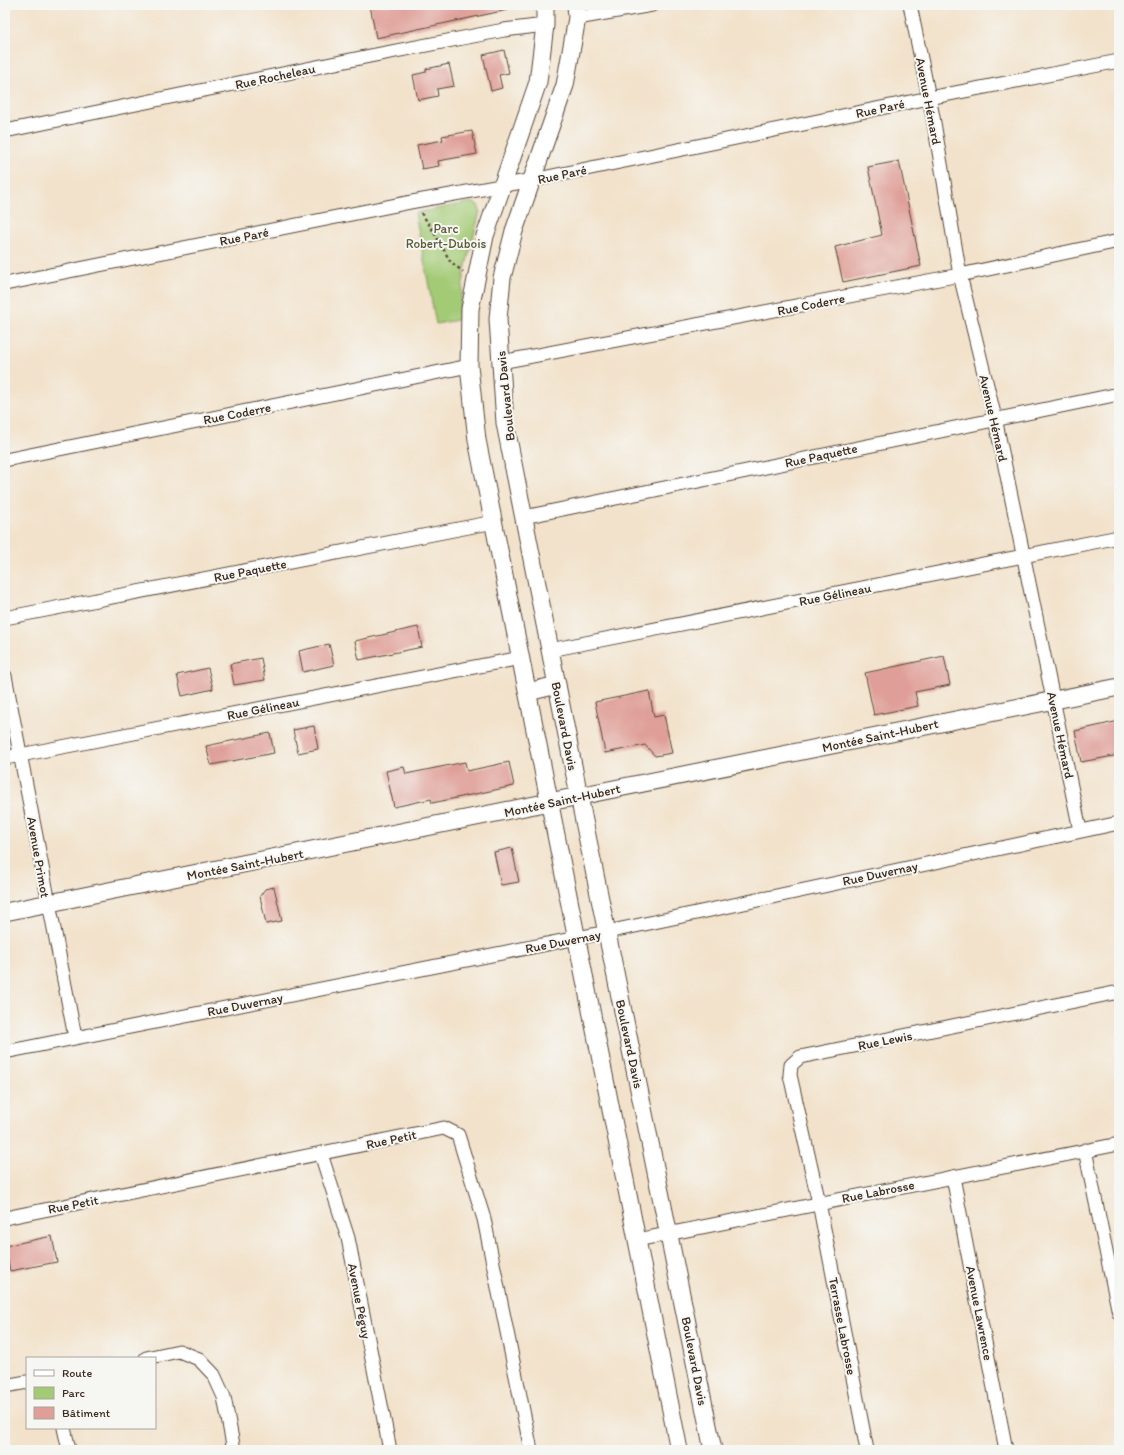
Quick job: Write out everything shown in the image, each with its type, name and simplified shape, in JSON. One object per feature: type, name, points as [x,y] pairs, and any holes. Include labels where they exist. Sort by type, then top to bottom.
[{"type":"street","points":[[545,5],[545,25],[538,82],[485,236],[475,282],[470,309],[469,366],[478,440],[679,1450]]},
{"type":"street","points":[[577,12],[652,5]]},
{"type":"street","name":"Avenue Hémard","points":[[910,5],[929,98],[960,275],[995,418],[1080,830]]},
{"type":"street","name":"Boulevard Davis","points":[[577,12],[565,85],[514,231],[502,278],[498,319],[505,423],[579,796],[670,1233],[712,1450]]},
{"type":"street","name":"Rue Rocheleau","points":[[5,131],[370,56],[504,30],[545,25]]},
{"type":"street","name":"Rue Paré","points":[[5,284],[502,184],[533,180],[1119,60]]},
{"type":"street","name":"Rue Coderre","points":[[501,362],[960,275],[1119,241]]},
{"type":"street","name":"Rue Coderre","points":[[5,460],[469,366]]},
{"type":"street","name":"Rue Paquette","points":[[524,517],[995,418],[1119,394]]},
{"type":"street","name":"Rue Paquette","points":[[5,618],[494,522]]},
{"type":"street","name":"Rue Gélineau","points":[[550,650],[1119,537]]},
{"type":"street","name":"Rue Gélineau","points":[[5,758],[521,658]]},
{"type":"street","name":"Avenue Primot","points":[[5,676],[75,1037]]},
{"type":"street","points":[[528,692],[557,685]]},
{"type":"street","name":"Montée Saint-Hubert","points":[[5,912],[1119,687]]},
{"type":"street","name":"Rue Duvernay","points":[[5,1052],[607,932],[1080,830],[1119,823]]},
{"type":"street","name":"Rue Lewis","points":[[819,1203],[790,1075],[791,1064],[800,1057],[1119,992]]},
{"type":"street","name":"Rue Petit","points":[[5,1218],[444,1128],[458,1135],[484,1218],[531,1450]]},
{"type":"street","name":"Rue Labrosse","points":[[637,1240],[1119,1144]]},
{"type":"street","points":[[1085,1150],[1119,1313]]},
{"type":"street","name":"Avenue Péguy","points":[[321,1154],[348,1238],[390,1450]]},
{"type":"street","name":"Avenue Lawrence","points":[[953,1177],[1006,1450]]},
{"type":"street","name":"Terrasse Labrosse","points":[[819,1203],[867,1450]]},
{"type":"street","points":[[151,1357],[179,1351],[199,1359],[214,1374],[224,1397],[234,1450]]},
{"type":"street","points":[[5,1386],[26,1382]]},
{"type":"street","points":[[64,1429],[69,1450]]},
{"type":"path","points":[[411,202],[431,227],[450,261],[475,282]]},
{"type":"green space","name":"Parc Robert-Dubois","points":[[472,202],[478,205],[480,211],[465,270],[458,320],[436,324],[415,213]]},
{"type":"building","points":[[370,5],[506,5],[507,10],[376,38]]},
{"type":"building","points":[[504,50],[509,73],[499,75],[502,88],[491,91],[483,55]]},
{"type":"building","points":[[449,64],[454,86],[437,89],[438,96],[418,100],[413,75],[426,72],[426,69]]},
{"type":"building","points":[[472,131],[477,154],[438,161],[439,166],[422,169],[417,145],[443,140],[442,136]]},
{"type":"building","points":[[899,161],[921,266],[843,282],[835,247],[882,235],[868,167]]},
{"type":"building","points":[[418,627],[422,647],[359,660],[355,641]]},
{"type":"building","points":[[329,644],[334,665],[303,672],[299,651]]},
{"type":"building","points":[[944,656],[950,685],[915,692],[918,706],[874,715],[865,673]]},
{"type":"building","points":[[261,658],[265,680],[234,685],[230,664]]},
{"type":"building","points":[[208,668],[213,689],[182,696],[177,675]]},
{"type":"building","points":[[649,691],[654,717],[664,715],[672,753],[655,756],[645,745],[605,753],[595,702]]},
{"type":"building","points":[[1119,721],[1119,755],[1081,762],[1075,731]]},
{"type":"building","points":[[314,726],[318,749],[298,753],[293,730]]},
{"type":"building","points":[[270,733],[274,753],[211,765],[206,746]]},
{"type":"building","points":[[465,762],[467,771],[509,762],[514,786],[432,803],[431,799],[394,807],[386,771],[404,767],[406,774]]},
{"type":"building","points":[[512,848],[519,882],[501,885],[494,852]]},
{"type":"building","points":[[274,887],[282,921],[266,924],[260,896],[265,889]]},
{"type":"building","points":[[52,1236],[57,1262],[10,1271],[5,1246]]}]
